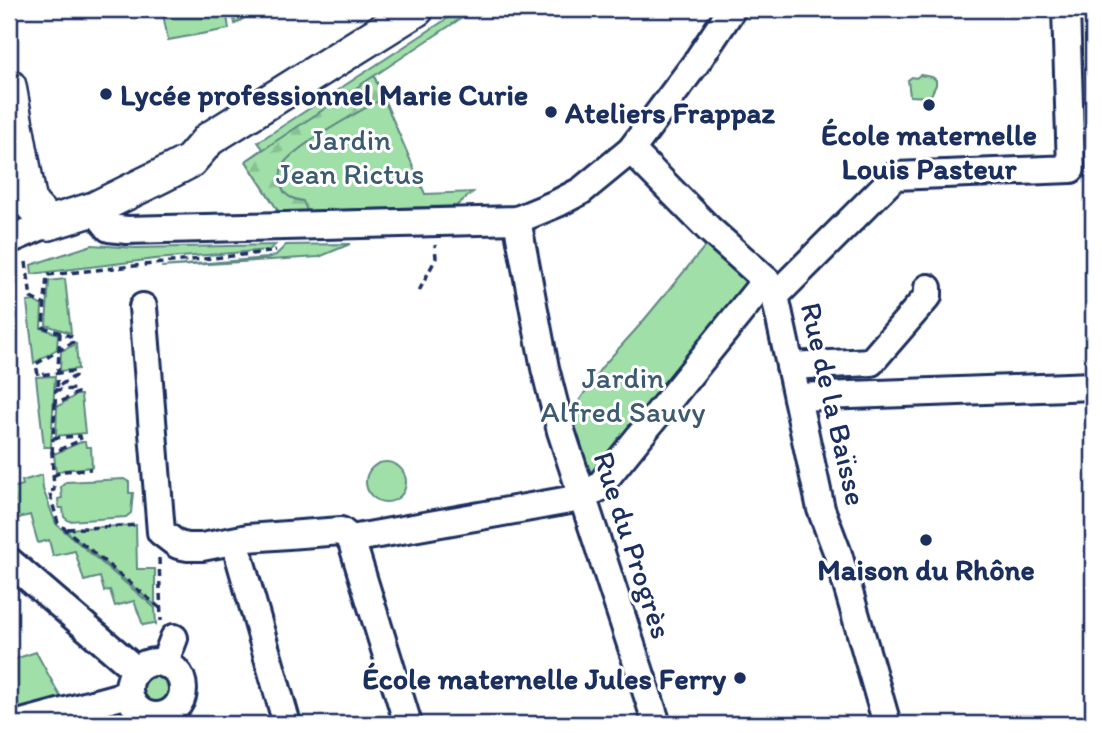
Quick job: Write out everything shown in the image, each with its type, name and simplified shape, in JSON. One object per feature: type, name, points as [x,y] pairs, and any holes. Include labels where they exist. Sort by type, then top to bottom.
[{"type":"main road","points":[[9,86],[30,203],[49,223],[94,209],[190,161],[209,139],[417,9]]},
{"type":"street","points":[[94,209],[109,228],[127,230],[517,220],[581,191],[631,150],[696,63],[732,9]]},
{"type":"street","points":[[351,539],[582,498],[597,489],[771,288],[895,176],[1071,169],[1082,156],[1066,9]]},
{"type":"street","name":"Rue de la Baïsse","points":[[631,150],[771,288],[821,509],[838,554],[887,724]]},
{"type":"street","name":"Rue du Progrès","points":[[517,220],[545,368],[561,431],[657,724]]},
{"type":"street","points":[[9,240],[49,223]]},
{"type":"street","points":[[790,366],[871,362],[928,296],[928,288]]},
{"type":"street","points":[[143,307],[160,524],[178,545],[202,547],[248,538],[341,531],[351,539],[408,724]]},
{"type":"street","points":[[797,397],[1093,386]]},
{"type":"street","points":[[234,542],[287,724]]},
{"type":"street","points":[[9,561],[165,665],[179,703],[162,716],[148,720],[133,704],[165,665]]},
{"type":"street","points":[[18,724],[165,665]]},
{"type":"path","points":[[57,388],[75,376],[75,371],[37,375],[36,364],[73,342],[73,337],[43,327],[47,275],[270,252],[277,249],[288,225]]},
{"type":"path","points":[[419,291],[436,258],[435,239]]},
{"type":"path","points":[[26,262],[31,298],[45,305]]},
{"type":"path","points":[[60,333],[52,453],[54,490],[49,491],[58,523],[160,608]]},
{"type":"path","points":[[55,405],[77,393],[76,389],[57,388]]},
{"type":"path","points":[[52,453],[81,440],[80,436],[53,438]]},
{"type":"path","points":[[53,476],[63,471],[91,469]]},
{"type":"path","points":[[64,529],[160,524],[160,608],[165,665]]},
{"type":"green space","points":[[162,9],[226,9],[229,29],[168,40]]},
{"type":"green space","points":[[232,9],[258,9],[235,24]]},
{"type":"green space","name":"Jardin Jean Rictus","points":[[462,9],[475,9],[374,76],[425,194],[473,192],[456,206],[279,212],[246,161],[263,149],[258,142]]},
{"type":"green space","points":[[920,75],[936,80],[930,97],[910,96],[908,80]]},
{"type":"green space","points":[[374,76],[383,98],[313,139],[289,157],[283,165],[283,190],[290,197],[303,201],[307,211],[279,212],[246,161]]},
{"type":"green space","points":[[350,244],[319,257],[161,267],[267,258],[276,255],[286,245]]},
{"type":"green space","points":[[92,245],[136,248],[275,245],[269,250],[155,259],[32,274],[31,265]]},
{"type":"green space","name":"Jardin Alfred Sauvy","points":[[706,245],[749,285],[594,486],[569,416],[601,368]]},
{"type":"green space","points":[[65,279],[71,333],[46,325],[49,281]]},
{"type":"green space","points":[[34,301],[42,306],[41,328],[58,334],[57,349],[34,363],[27,302]]},
{"type":"green space","points":[[76,344],[78,369],[60,371],[61,351]]},
{"type":"green space","points":[[55,376],[51,447],[44,447],[36,377]]},
{"type":"green space","points":[[76,395],[81,395],[85,433],[56,436],[57,407]]},
{"type":"green space","points":[[85,442],[86,447],[91,447],[92,467],[56,473],[54,454]]},
{"type":"green space","points":[[386,462],[400,468],[406,482],[400,496],[386,502],[372,496],[366,482],[372,468]]},
{"type":"green space","points":[[42,475],[43,489],[56,524],[155,608],[156,624],[143,625],[134,601],[115,606],[110,590],[104,591],[100,577],[84,581],[75,551],[53,556],[49,540],[38,543],[30,515],[15,519],[10,502],[15,501],[12,488],[23,485],[22,481]]},
{"type":"green space","points":[[124,479],[129,482],[129,493],[133,493],[131,513],[126,517],[69,521],[64,517],[63,508],[59,508],[61,487],[66,482]]},
{"type":"green space","points":[[136,525],[137,569],[155,569],[155,605],[64,529]]},
{"type":"green space","points":[[36,652],[66,707],[9,723],[9,661]]},
{"type":"green space","points":[[156,667],[170,673],[176,687],[170,701],[156,707],[142,701],[136,687],[142,673]]},
{"type":"place","name":"Lycée professionnel Marie Curie","points":[[106,94]]},
{"type":"place","name":"École maternelle Louis Pasteur","points":[[929,105]]},
{"type":"place","name":"Ateliers Frappaz","points":[[551,112]]},
{"type":"place","name":"Maison du Rhône","points":[[926,540]]},
{"type":"place","name":"École maternelle Jules Ferry","points":[[740,678]]}]
